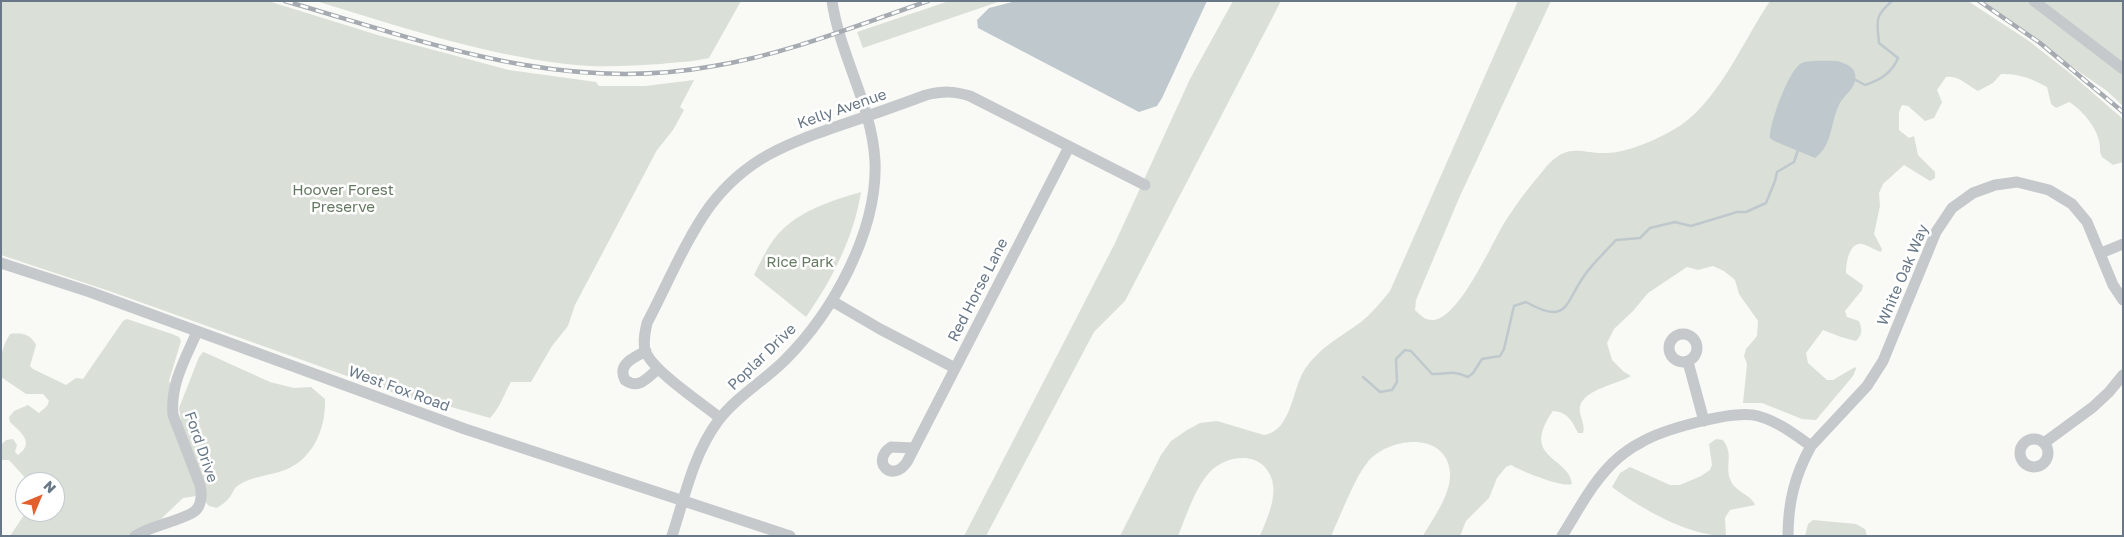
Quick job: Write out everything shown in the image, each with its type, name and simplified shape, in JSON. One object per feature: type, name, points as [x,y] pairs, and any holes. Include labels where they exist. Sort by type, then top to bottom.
[{"type":"street","name":"Poplar Drive","points":[[672,536],[700,448],[720,418],[800,345],[832,301],[867,224],[872,202],[875,161],[867,116],[839,31],[832,1]]},
{"type":"street","points":[[2034,1],[2123,69]]},
{"type":"street","name":"Kelly Avenue","points":[[646,351],[644,341],[647,323],[701,221],[731,182],[756,161],[791,142],[926,95],[945,91],[970,96],[1145,185]]},
{"type":"street","name":"Red Horse Lane","points":[[914,448],[1069,147]]},
{"type":"street","name":"White Oak Way","points":[[1788,536],[1788,512],[1792,488],[1811,446],[1867,386],[1878,370],[1936,232],[1952,208],[1964,199],[1995,184],[2018,182],[2049,190],[2072,204],[2087,222],[2113,285],[2123,300]]},
{"type":"street","points":[[2101,253],[2123,244]]},
{"type":"street","name":"West Fox Road","points":[[1,263],[90,292],[473,431],[790,536]]},
{"type":"street","points":[[832,301],[955,368]]},
{"type":"street","name":"Ford Drive","points":[[135,536],[195,510],[200,504],[202,491],[173,415],[172,403],[178,376],[197,332]]},
{"type":"street","points":[[658,369],[640,384],[635,385],[625,380],[622,372],[623,367],[631,359],[646,351],[658,369],[720,418]]},
{"type":"street","points":[[1688,362],[1704,421]]},
{"type":"street","points":[[2044,443],[2094,407],[2123,375]]},
{"type":"street","points":[[1562,536],[1595,483],[1617,459],[1644,440],[1664,432],[1730,415],[1756,415],[1784,427],[1811,446]]},
{"type":"green space","name":"Hoover Forest Preserve","points":[[1,1],[268,1],[381,36],[509,70],[596,82],[599,86],[645,86],[694,80],[680,107],[684,110],[673,130],[657,150],[575,305],[568,326],[552,346],[531,382],[511,382],[490,418],[430,401],[428,405],[109,291],[1,255]]},
{"type":"green space","points":[[316,1],[741,1],[709,58],[661,64],[602,66],[534,59],[471,46]]},
{"type":"green space","points":[[949,1],[1001,1],[863,48],[857,32]]},
{"type":"green space","points":[[1233,1],[1281,1],[1125,301],[1094,332],[986,536],[964,536],[1115,243],[1190,79]]},
{"type":"green space","points":[[1518,1],[1551,1],[1460,196],[1416,300],[1415,310],[1428,320],[1434,320],[1444,315],[1455,306],[1475,277],[1510,214],[1552,161],[1569,151],[1605,153],[1631,149],[1660,137],[1688,119],[1702,106],[1728,72],[1770,1],[1968,1],[2029,41],[2123,119],[2123,162],[2113,165],[2102,157],[2098,137],[2086,117],[2069,102],[2056,108],[2051,104],[2047,87],[2036,81],[2025,77],[2001,74],[1993,83],[1978,91],[1959,79],[1946,77],[1937,90],[1942,102],[1934,118],[1925,121],[1908,106],[1902,105],[1899,112],[1899,130],[1909,138],[1914,136],[1918,155],[1935,172],[1935,178],[1930,181],[1904,165],[1883,184],[1879,193],[1880,206],[1874,234],[1882,249],[1881,252],[1858,244],[1854,246],[1849,254],[1846,273],[1863,285],[1862,290],[1845,311],[1847,317],[1859,321],[1860,336],[1856,341],[1823,330],[1806,353],[1808,363],[1827,380],[1833,380],[1855,367],[1856,369],[1853,376],[1816,420],[1802,419],[1762,403],[1743,403],[1747,364],[1744,356],[1746,349],[1757,336],[1758,321],[1739,294],[1735,280],[1724,271],[1713,266],[1698,270],[1687,267],[1648,293],[1614,329],[1607,343],[1612,360],[1631,376],[1595,391],[1583,400],[1580,406],[1580,413],[1584,426],[1583,433],[1578,433],[1566,415],[1553,411],[1544,427],[1541,439],[1543,448],[1569,475],[1572,484],[1560,484],[1532,475],[1511,465],[1506,467],[1497,478],[1489,498],[1466,521],[1460,536],[1423,536],[1445,498],[1450,481],[1450,473],[1446,459],[1439,450],[1428,444],[1415,442],[1401,443],[1376,454],[1367,463],[1352,488],[1331,536],[1260,536],[1272,501],[1272,480],[1267,470],[1261,464],[1243,458],[1234,459],[1216,467],[1204,479],[1191,503],[1178,536],[1120,536],[1161,455],[1171,441],[1200,423],[1217,421],[1264,435],[1273,432],[1286,417],[1305,369],[1330,343],[1365,319],[1390,291]]},
{"type":"green space","points":[[1977,1],[2123,1],[2123,106],[2107,91]]},
{"type":"green space","name":"Rice Park","points":[[861,192],[858,209],[841,258],[825,288],[806,317],[754,275],[774,239],[791,222],[820,206]]},
{"type":"green space","points":[[127,319],[179,337],[181,341],[169,381],[171,385],[170,391],[183,433],[179,408],[199,357],[203,352],[270,382],[294,388],[311,387],[325,399],[323,422],[315,444],[300,461],[290,468],[239,485],[231,496],[217,508],[209,506],[202,498],[196,496],[183,498],[161,519],[128,536],[10,536],[19,522],[65,522],[65,472],[20,472],[9,460],[1,460],[1,445],[6,440],[13,439],[17,445],[15,452],[18,455],[26,446],[24,437],[10,422],[9,417],[14,411],[28,405],[39,413],[47,406],[49,401],[43,394],[26,394],[1,377],[4,345],[10,334],[28,336],[36,345],[30,366],[66,385],[76,378],[83,379],[123,321]]},
{"type":"green space","points":[[1716,439],[1723,440],[1728,450],[1728,469],[1732,483],[1738,490],[1750,498],[1755,505],[1730,510],[1725,518],[1726,536],[1696,531],[1666,520],[1612,487],[1620,473],[1630,467],[1670,485],[1680,485],[1701,476],[1710,470],[1712,465],[1709,444]]},
{"type":"green space","points":[[1813,520],[1856,524],[1865,529],[1867,536],[1805,536],[1808,524]]},
{"type":"shaded area","points":[[1016,1],[1207,1],[1162,98],[1157,106],[1139,112],[978,28],[977,20],[989,8]]},
{"type":"shaded area","points":[[1809,61],[1837,61],[1853,69],[1855,79],[1853,87],[1839,105],[1828,140],[1821,153],[1815,158],[1770,138],[1781,97],[1791,75],[1797,67]]},
{"type":"waterway","points":[[1852,78],[1865,85],[1876,81],[1892,68],[1898,58],[1879,43],[1879,15],[1892,1]]},
{"type":"waterway","points":[[1363,377],[1380,392],[1392,390],[1397,382],[1396,359],[1405,350],[1411,351],[1432,374],[1453,373],[1468,377],[1482,359],[1500,356],[1504,349],[1514,306],[1526,302],[1550,312],[1564,308],[1588,271],[1616,240],[1640,238],[1650,228],[1675,222],[1691,226],[1737,212],[1746,212],[1766,203],[1777,172],[1794,162],[1798,150]]},
{"type":"railway","points":[[285,1],[392,33],[497,60],[549,69],[603,74],[658,73],[741,61],[822,38],[928,1]]},
{"type":"railway","points":[[1979,1],[2040,43],[2123,112]]}]
